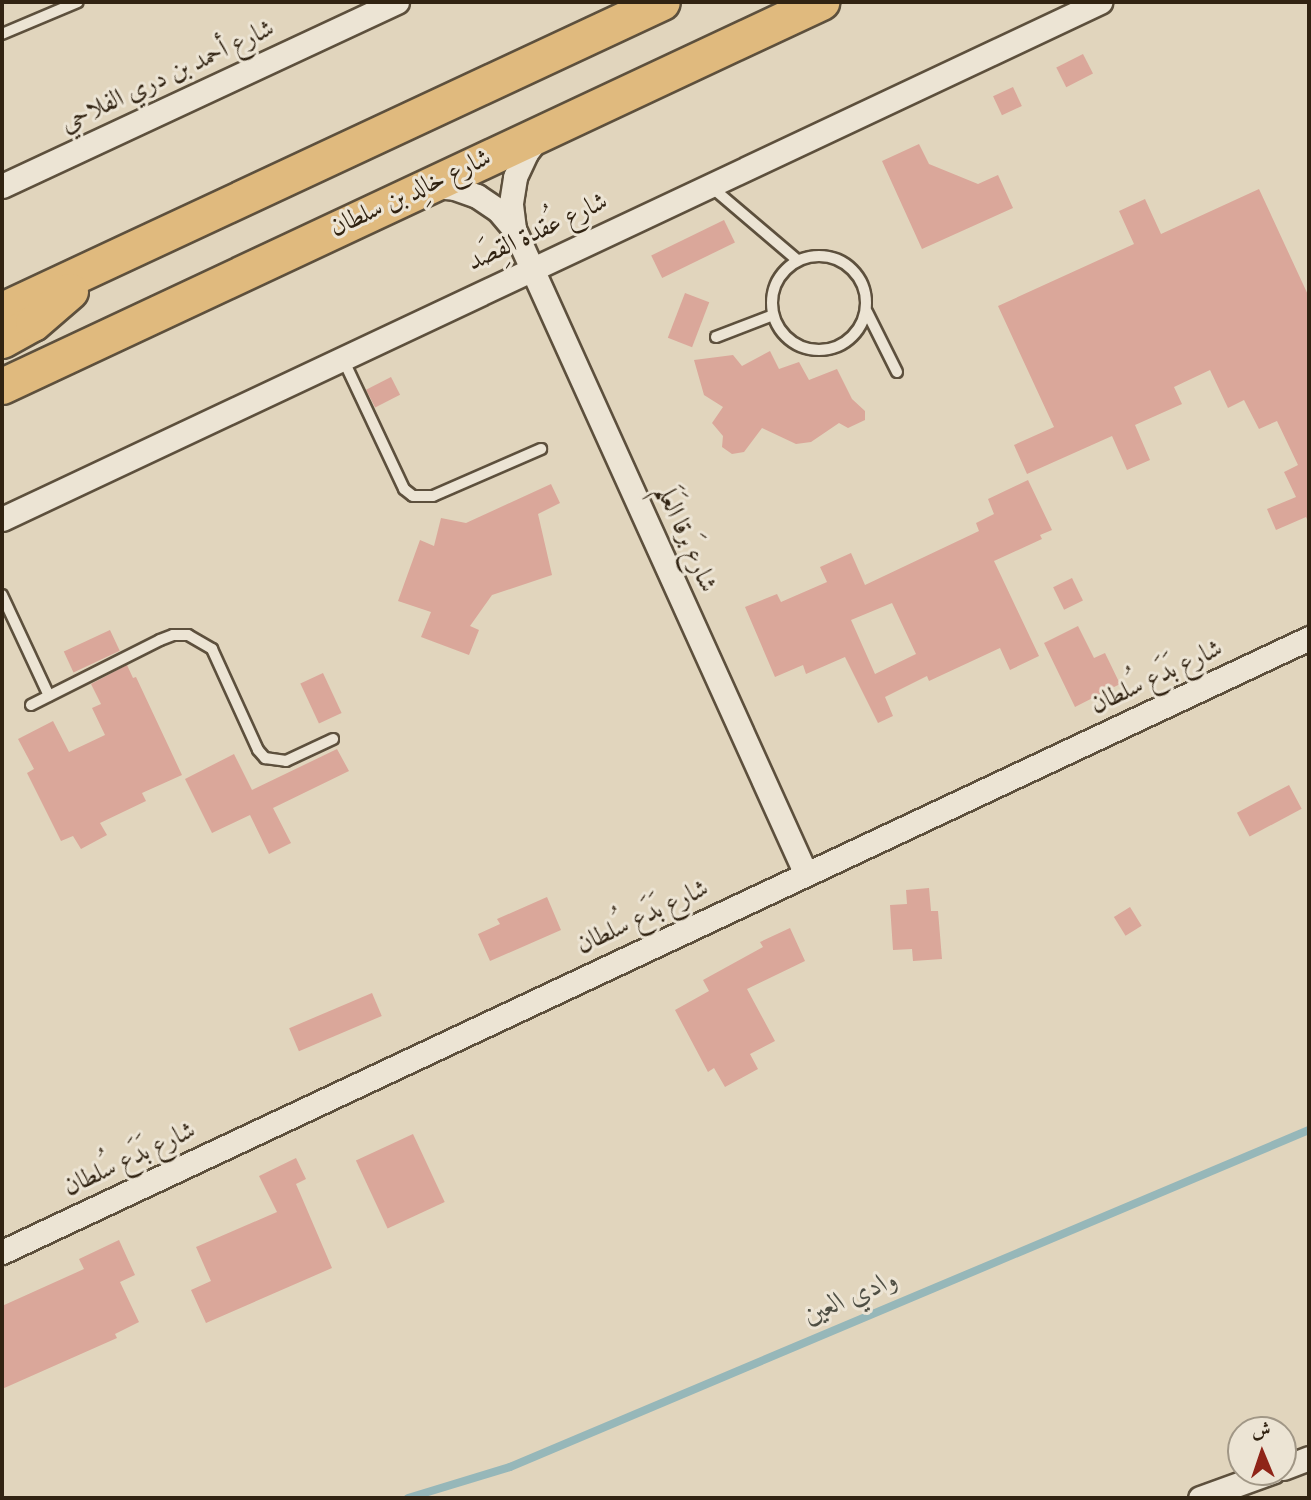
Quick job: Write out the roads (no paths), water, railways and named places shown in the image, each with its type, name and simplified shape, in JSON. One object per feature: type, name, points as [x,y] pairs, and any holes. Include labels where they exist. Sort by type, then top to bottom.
[{"type":"main road","points":[[2,310],[662,2]]},
{"type":"main road","name":"شارع خالِد بن سلطان","points":[[2,386],[821,2]]},
{"type":"main road","points":[[2,340],[52,308],[84,272]]},
{"type":"street","name":"شارع أحمد بن دري الفلاحي","points":[[2,186],[397,2]]},
{"type":"street","name":"شارع عُقدة القِصَد","points":[[2,519],[531,267],[1100,2]]},
{"type":"street","name":"شارع بَرقا العَلَم","points":[[542,133],[526,153],[515,177],[511,203],[514,229],[805,872]]},
{"type":"street","name":"شارع بَرقا العَلَم","points":[[430,185],[454,188],[477,196],[498,211],[514,229]]},
{"type":"street","name":"شارع بَدَع سُلطان","points":[[2,1252],[805,872],[1309,638]]},
{"type":"street","points":[[1200,1498],[1233,1486]]},
{"type":"lane","points":[[2,34],[78,2]]},
{"type":"lane","points":[[708,184],[797,260]]},
{"type":"lane","points":[[867,312],[858,331],[842,345],[821,350],[800,346],[783,334],[773,315],[772,293],[781,274],[797,260],[818,255],[839,259],[856,272],[866,290],[867,312],[897,372]]},
{"type":"lane","points":[[716,337],[773,315]]},
{"type":"lane","points":[[342,357],[404,489],[413,496],[433,496],[541,449]]},
{"type":"lane","points":[[2,595],[49,696]]},
{"type":"lane","points":[[32,705],[160,640],[173,635],[188,635],[212,649],[258,750],[265,758],[286,761],[333,739]]},
{"type":"waterway","name":"وادي العين","points":[[408,1498],[510,1467],[1309,1130]]}]
